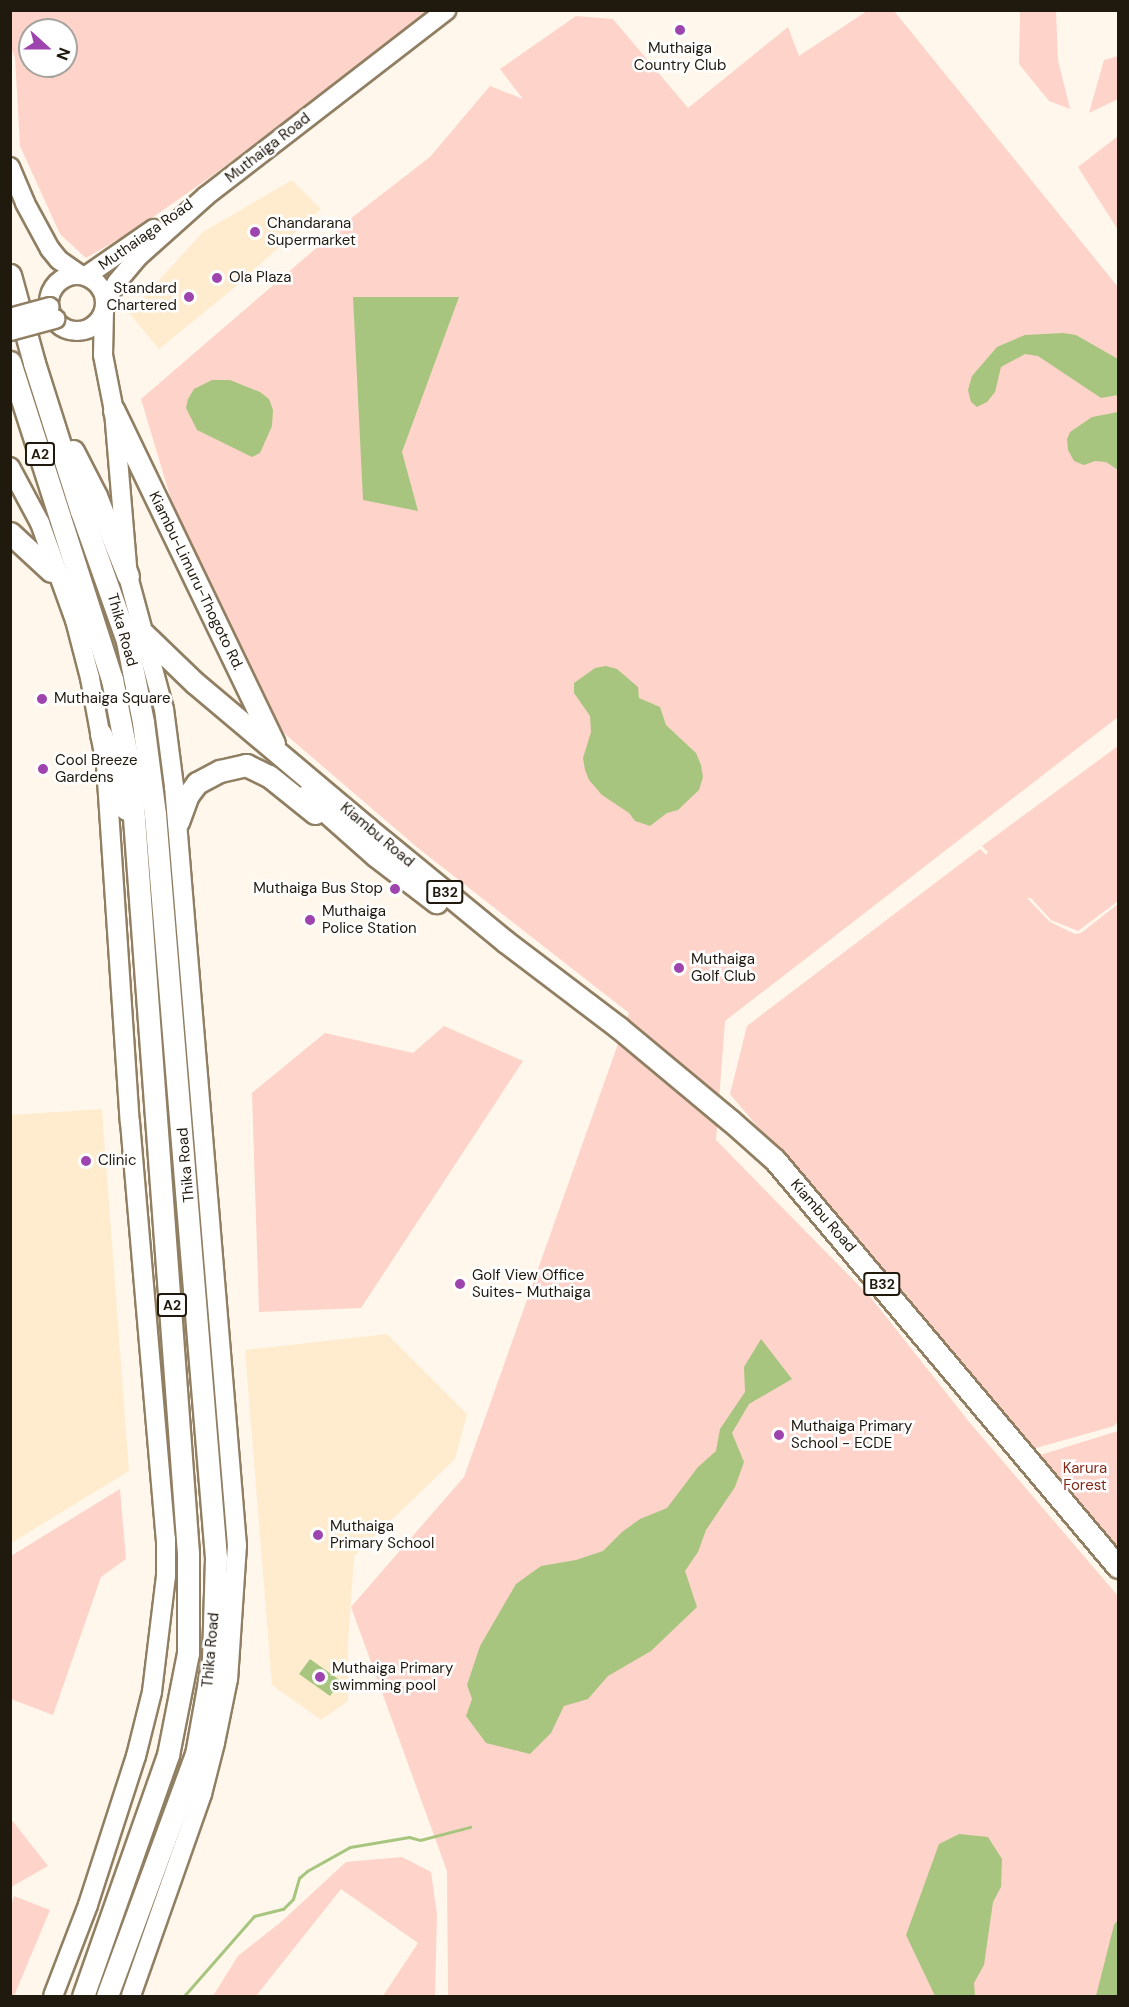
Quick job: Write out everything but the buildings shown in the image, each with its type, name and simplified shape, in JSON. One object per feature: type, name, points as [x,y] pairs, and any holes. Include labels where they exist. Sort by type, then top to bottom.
[{"type":"highway","name":"A2","points":[[10,275],[19,333]]},
{"type":"highway","name":"Thika Road","points":[[19,333],[47,403],[81,511],[127,641],[150,767],[191,1232],[216,1558],[213,1659],[196,1754],[107,1996]]},
{"type":"highway","name":"Thika Road","points":[[10,362],[112,679],[131,777],[138,844],[188,1552],[188,1653],[168,1755],[82,1996]]},
{"type":"highway","points":[[47,403],[96,496],[128,576]]},
{"type":"highway","name":"Kiambu-Limuru-Thogoto Rd.","points":[[114,411],[278,751]]},
{"type":"highway","points":[[10,533],[51,571]]},
{"type":"highway","name":"Kiambu Road","points":[[144,634],[195,683],[506,942],[618,1027],[731,1120],[775,1160],[1119,1567]]},
{"type":"highway","name":"Kiambu Road","points":[[166,669],[376,856],[572,1006],[618,1027]]},
{"type":"highway","points":[[101,734],[138,844]]},
{"type":"highway","name":"Kiambu Road","points":[[178,822],[188,795],[197,783],[220,771],[246,765],[269,776],[346,840],[376,856]]},
{"type":"main road","name":"Muthaiga Road","points":[[105,307],[117,282],[139,256],[206,196],[447,10]]},
{"type":"main road","points":[[10,167],[25,203],[50,249],[59,260],[100,286],[105,307],[103,355],[114,411]]},
{"type":"main road","name":"Muthaiaga Road","points":[[83,275],[206,196]]},
{"type":"main road","points":[[52,313],[54,286],[65,277],[83,275]]},
{"type":"main road","points":[[52,313],[69,329],[86,329],[94,325],[105,307]]},
{"type":"main road","points":[[10,318],[52,313]]},
{"type":"main road","points":[[19,333],[52,313]]},
{"type":"main road","name":"Thika Road","points":[[114,411],[128,576],[164,709],[178,822],[234,1500],[236,1592],[228,1678],[202,1794],[131,1996]]},
{"type":"main road","points":[[10,467],[40,523],[62,578],[78,630],[101,734],[109,797],[130,1122],[161,1463],[166,1576],[152,1692],[136,1756],[88,1905],[53,1996]]},
{"type":"shaded area","name":"Ola Plaza","points":[[292,180],[321,209],[234,288],[159,349],[129,313],[203,232]]},
{"type":"shaded area","points":[[353,297],[459,297],[402,452],[418,511],[363,500]]},
{"type":"shaded area","points":[[1063,333],[1076,335],[1118,359],[1118,395],[1101,398],[1038,356],[1025,354],[1001,367],[995,392],[987,402],[977,407],[971,402],[968,390],[972,376],[997,347],[1025,335]]},
{"type":"shaded area","points":[[212,380],[230,380],[260,392],[269,399],[273,410],[272,426],[260,453],[252,457],[197,430],[186,408],[188,399],[194,389]]},
{"type":"shaded area","points":[[1118,412],[1118,470],[1106,462],[1095,461],[1084,465],[1074,461],[1068,450],[1067,439],[1070,432],[1092,417]]},
{"type":"shaded area","points":[[606,666],[617,669],[638,687],[639,698],[660,707],[666,725],[696,753],[701,765],[703,777],[699,790],[678,810],[667,813],[650,826],[635,821],[629,813],[602,795],[589,780],[585,770],[583,758],[591,732],[590,716],[574,693],[574,683],[595,668]]},
{"type":"shaded area","points":[[102,1109],[129,1471],[11,1543],[11,1115]]},
{"type":"shaded area","name":"Muthaiga Primary School","points":[[387,1334],[467,1414],[455,1459],[354,1556],[348,1646],[348,1701],[321,1720],[272,1685],[245,1350]]},
{"type":"shaded area","points":[[761,1339],[792,1379],[749,1404],[732,1433],[744,1462],[735,1487],[706,1530],[698,1552],[685,1571],[697,1607],[651,1651],[608,1676],[588,1699],[564,1706],[551,1733],[530,1754],[486,1743],[466,1716],[472,1699],[467,1685],[480,1646],[516,1584],[541,1566],[576,1560],[603,1551],[622,1532],[640,1519],[667,1508],[698,1467],[716,1451],[720,1429],[745,1392],[744,1367]]},
{"type":"shaded area","name":"Muthaiga Primary swimming pool","points":[[310,1659],[341,1681],[330,1696],[299,1674]]},
{"type":"shaded area","points":[[959,1834],[988,1837],[1002,1859],[1001,1887],[993,1902],[984,1965],[974,1983],[975,1996],[935,1996],[906,1935],[939,1844]]},
{"type":"shaded area","points":[[1118,1920],[1118,1996],[1096,1996],[1114,1925]]},
{"type":"green space","points":[[12,10],[431,11],[209,178],[136,229],[86,258],[60,234],[20,146],[15,58],[11,48]]},
{"type":"green space","points":[[867,11],[894,11],[1118,287],[1118,717],[725,1021],[716,1140],[872,1299],[970,1423],[1118,1596],[1118,1996],[448,1996],[447,1871],[351,1607],[464,1477],[629,1013],[418,848],[264,716],[179,526],[141,399],[350,219],[430,157],[490,86],[523,99],[500,69],[576,16],[613,19],[688,108],[788,27],[799,56]]},
{"type":"green space","points":[[1020,11],[1056,11],[1058,60],[1070,109],[1049,101],[1019,64]]},
{"type":"green space","points":[[1118,56],[1118,99],[1089,113],[1104,60]]},
{"type":"green space","points":[[1118,136],[1118,230],[1078,167]]},
{"type":"green space","points":[[1118,746],[1118,901],[1078,931],[1051,920],[1031,898],[1027,898],[1050,922],[1075,934],[1081,933],[1118,904],[1118,1421],[1114,1426],[1029,1450],[730,1094],[747,1026],[980,849],[986,855],[988,852],[982,846]]},
{"type":"green space","points":[[444,1026],[523,1061],[361,1308],[259,1312],[252,1093],[325,1033],[413,1053]]},
{"type":"green space","name":"Karura Forest","points":[[1118,1431],[1118,1567],[1024,1460]]},
{"type":"green space","points":[[120,1489],[126,1559],[101,1577],[53,1715],[11,1699],[11,1556]]},
{"type":"green space","points":[[11,1819],[48,1866],[10,1887]]},
{"type":"green space","points":[[402,1857],[431,1872],[437,1914],[435,1996],[383,1996],[418,1943],[341,1889],[256,1996],[213,1996],[238,1956],[281,1922],[346,1862]]},
{"type":"green space","points":[[14,1896],[50,1910],[14,1996],[11,1996],[10,1909]]},
{"type":"waterway","points":[[184,1996],[254,1916],[283,1909],[293,1899],[299,1878],[307,1871],[350,1847],[409,1837],[420,1840],[470,1827]]},
{"type":"place","name":"Muthaiga Country Club","points":[[680,30]]},
{"type":"place","name":"Chandarana Supermarket","points":[[255,232]]},
{"type":"place","name":"Ola Plaza","points":[[217,278]]},
{"type":"place","name":"Standard Chartered","points":[[189,297]]},
{"type":"place","name":"Muthaiga Square","points":[[42,699]]},
{"type":"place","name":"Cool Breeze Gardens","points":[[43,769]]},
{"type":"place","name":"Muthaiga Bus Stop","points":[[395,889]]},
{"type":"place","name":"Muthaiga Police Station","points":[[310,920]]},
{"type":"place","name":"Muthaiga Golf Club","points":[[679,968]]},
{"type":"place","name":"Clinic","points":[[86,1161]]},
{"type":"place","name":"Golf View Office Suites- Muthaiga","points":[[460,1284]]},
{"type":"place","name":"Muthaiga Primary School - ECDE","points":[[779,1435]]},
{"type":"place","name":"Muthaiga Primary School","points":[[318,1535]]},
{"type":"place","name":"Muthaiga Primary swimming pool","points":[[320,1677]]}]
